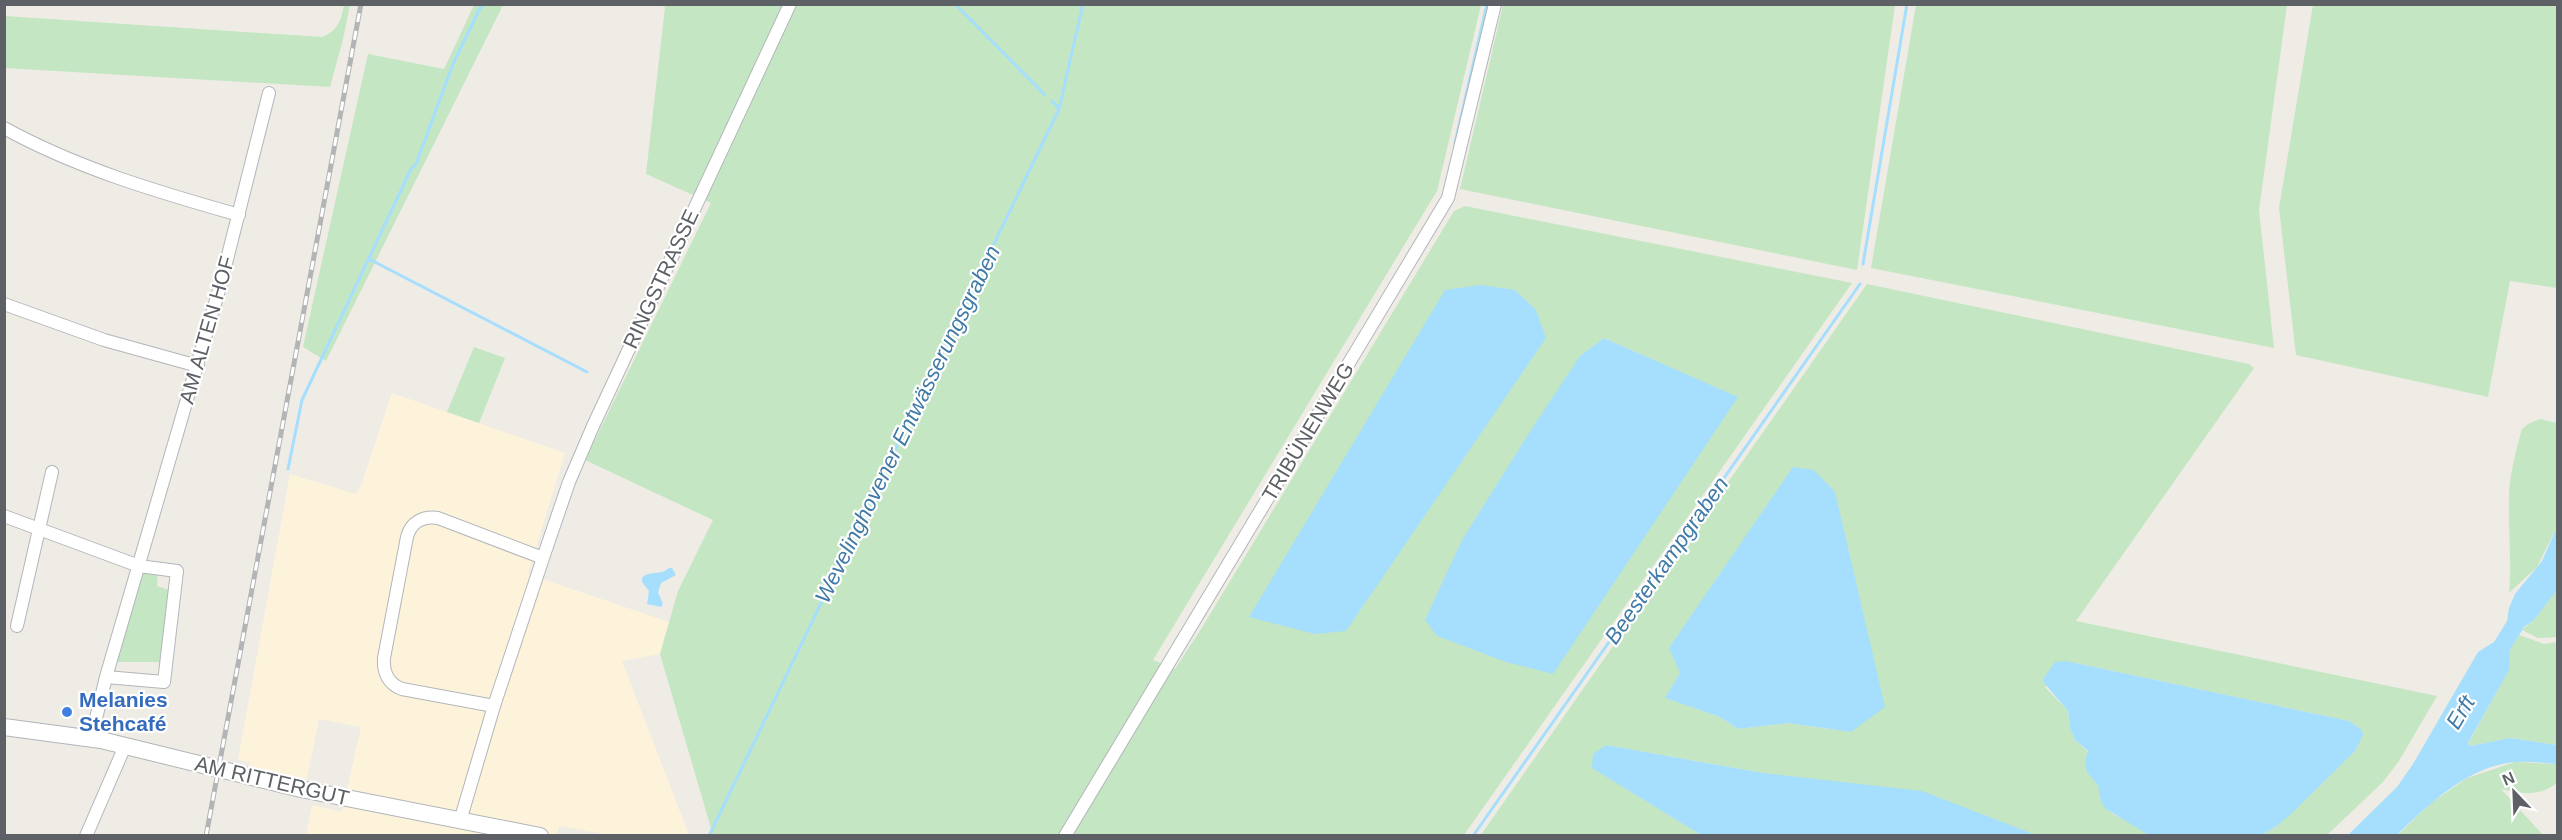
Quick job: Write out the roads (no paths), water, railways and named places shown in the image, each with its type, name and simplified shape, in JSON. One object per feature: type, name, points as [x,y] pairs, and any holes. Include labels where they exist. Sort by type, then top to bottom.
[{"type":"street","name":"RINGSTRASSE","points":[[460,821],[494,705],[565,491],[593,426],[790,4]]},
{"type":"street","name":"TRIBÜNENWEG","points":[[1065,836],[1448,198],[1495,4]]},
{"type":"street","name":"AM ALTEN HOF","points":[[91,739],[106,677],[198,366],[269,93]]},
{"type":"street","points":[[4,128],[54,154],[103,173],[239,214]]},
{"type":"street","points":[[4,304],[104,340],[198,366]]},
{"type":"street","points":[[17,626],[52,472]]},
{"type":"street","points":[[4,516],[139,566],[177,571],[164,682],[106,677]]},
{"type":"street","points":[[494,705],[402,689],[393,684],[387,676],[384,658],[408,532],[418,521],[438,518],[543,558]]},
{"type":"street","name":"AM RITTERGUT","points":[[4,728],[91,739],[301,789],[540,836]]},
{"type":"street","points":[[86,836],[125,746]]},
{"type":"water","points":[[1481,285],[1515,290],[1536,310],[1546,338],[1346,631],[1315,634],[1249,617],[1445,290]]},
{"type":"water","points":[[1604,338],[1738,397],[1553,674],[1506,662],[1437,636],[1425,620],[1462,540],[1580,356]]},
{"type":"water","points":[[1793,467],[1814,470],[1835,492],[1885,707],[1851,732],[1788,723],[1738,729],[1720,717],[1665,698],[1680,673],[1669,648]]},
{"type":"water","name":"Erft","points":[[2557,527],[2557,590],[2533,621],[2524,627],[2510,650],[2509,670],[2468,743],[2470,746],[2510,738],[2557,745],[2557,764],[2521,762],[2482,770],[2450,788],[2397,835],[2348,835],[2397,787],[2413,764],[2478,652],[2494,642],[2507,621],[2515,594],[2542,561]]},
{"type":"water","points":[[672,568],[676,575],[661,583],[658,592],[663,604],[661,607],[647,604],[649,591],[642,582],[642,578]]},
{"type":"water","points":[[2066,661],[2349,721],[2361,729],[2363,735],[2355,751],[2293,812],[2277,826],[2261,835],[2147,834],[2106,809],[2101,802],[2098,785],[2087,772],[2085,761],[2088,751],[2075,740],[2070,728],[2068,711],[2044,683],[2043,679],[2055,662]]},
{"type":"water","points":[[1606,745],[1763,773],[1922,791],[2036,835],[1701,835],[1592,768],[1593,754]]},
{"type":"waterway","points":[[288,469],[302,400],[411,169],[416,164],[453,64],[482,4]]},
{"type":"waterway","points":[[955,4],[1045,95]]},
{"type":"waterway","name":"Wevelinghovener Entwässerungsgraben","points":[[709,836],[1059,109],[1083,4]]},
{"type":"waterway","points":[[1455,143],[1487,4]]},
{"type":"waterway","name":"Beesterkampgraben","points":[[1863,264],[1907,4]]},
{"type":"waterway","points":[[1052,101],[1059,109]]},
{"type":"waterway","points":[[369,259],[587,372]]},
{"type":"waterway","name":"Beesterkampgraben","points":[[1473,836],[1860,284]]},
{"type":"railway","points":[[206,836],[361,4]]},
{"type":"place","name":"Melanies Stehcafé","points":[[67,712]]}]
